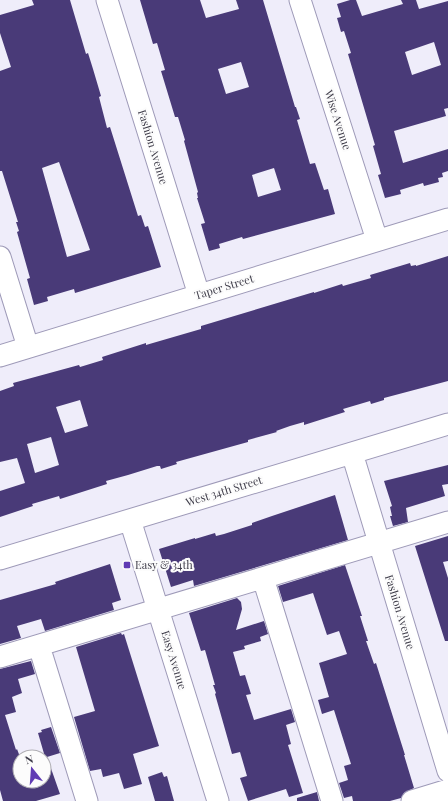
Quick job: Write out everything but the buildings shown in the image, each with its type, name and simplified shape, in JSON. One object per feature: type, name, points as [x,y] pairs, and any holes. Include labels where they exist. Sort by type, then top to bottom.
[{"type":"street","name":"Fashion Avenue","points":[[106,0],[199,295]]},
{"type":"street","name":"Wise Avenue","points":[[300,0],[377,240]]},
{"type":"street","name":"Taper Street","points":[[0,356],[448,219]]},
{"type":"street","points":[[0,257],[28,347]]},
{"type":"street","name":"West 34th Street","points":[[0,559],[448,424]]},
{"type":"street","name":"Fashion Avenue","points":[[352,453],[448,771]]},
{"type":"street","name":"Easy Avenue","points":[[130,520],[218,801]]},
{"type":"street","points":[[0,657],[448,522]]},
{"type":"street","points":[[264,578],[332,801]]},
{"type":"street","points":[[38,646],[87,801]]},
{"type":"street","points":[[412,801],[448,790]]},
{"type":"place","name":"Easy & 34th","points":[[127,565]]}]
